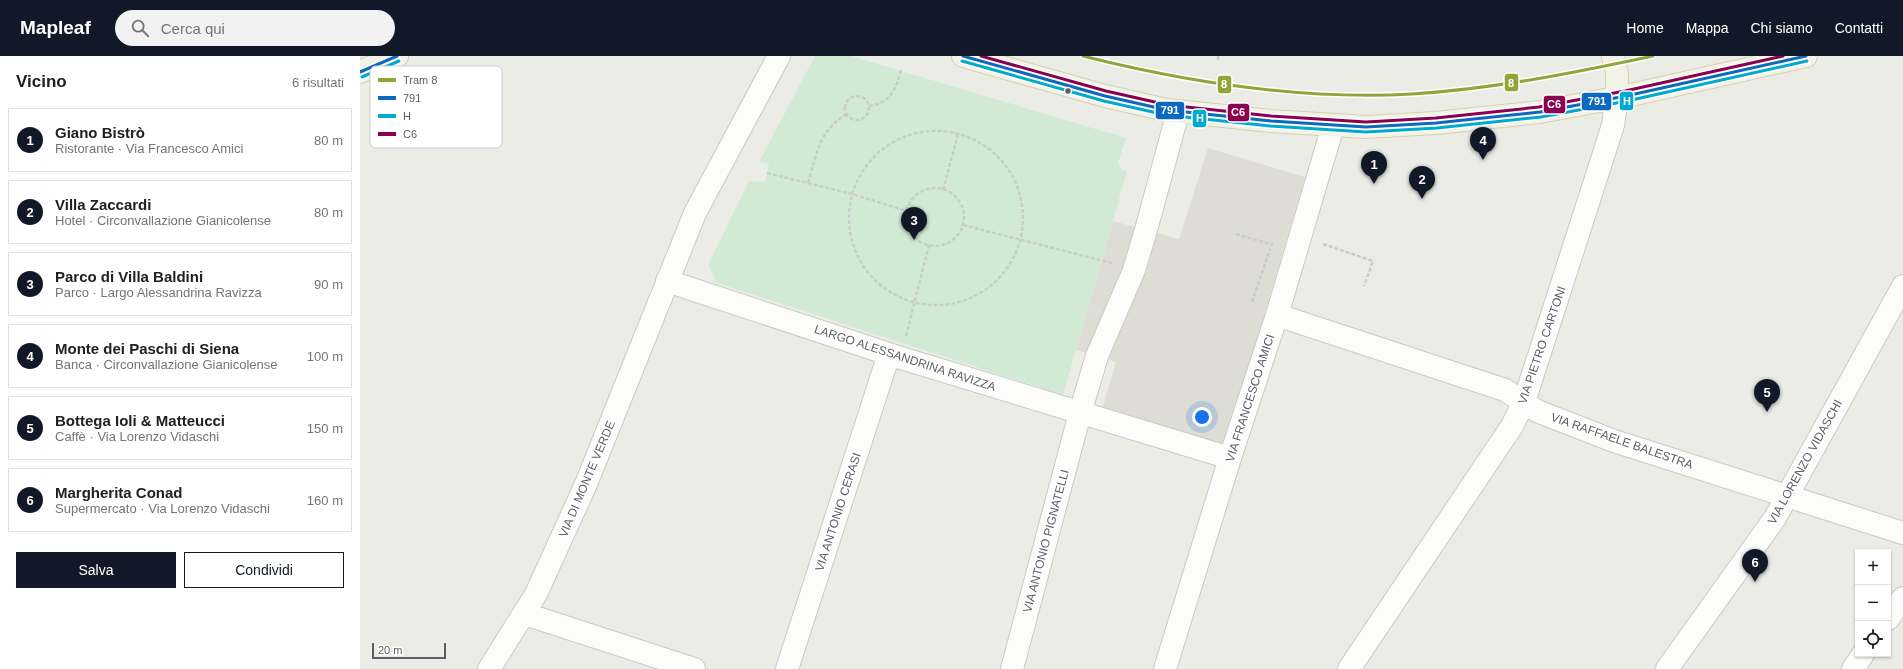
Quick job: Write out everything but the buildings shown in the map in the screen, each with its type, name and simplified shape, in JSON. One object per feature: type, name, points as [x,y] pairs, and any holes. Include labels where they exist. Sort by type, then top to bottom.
[{"type":"main road","points":[[374,66],[397,56]]},
{"type":"main road","points":[[963,56],[1105,96],[1178,112],[1333,126],[1397,126],[1540,112],[1806,56]]},
{"type":"main road","points":[[1613,56],[1617,73],[1617,97]]},
{"type":"main road","points":[[360,72],[370,68]]},
{"type":"street","points":[[667,281],[694,213],[779,56]]},
{"type":"street","name":"VIA PIETRO CARTONI","points":[[1349,669],[1512,426],[1524,402],[1613,125],[1617,97]]},
{"type":"street","points":[[1080,413],[1097,356],[1134,270],[1178,112]]},
{"type":"street","name":"VIA FRANCESCO AMICI","points":[[1165,669],[1230,458],[1277,315],[1333,126]]},
{"type":"street","name":"LARGO ALESSANDRINA RAVIZZA","points":[[667,281],[895,356],[1230,458]]},
{"type":"street","name":"VIA DI MONTE VERDE","points":[[489,669],[525,614],[536,594],[586,484],[667,281]]},
{"type":"street","name":"VIA LORENZO VIDASCHI","points":[[1667,669],[1775,518],[1903,286]]},
{"type":"street","name":"VIA RAFFAELE BALESTRA","points":[[1277,315],[1505,390],[1557,420],[1607,438],[1903,533]]},
{"type":"street","name":"VIA ANTONIO CERASI","points":[[787,669],[895,356]]},
{"type":"street","name":"VIA ANTONIO PIGNATELLI","points":[[1012,669],[1080,413]]},
{"type":"street","points":[[1891,615],[1903,598]]},
{"type":"street","points":[[525,614],[694,669]]},
{"type":"street","points":[[1853,669],[1861,657]]},
{"type":"path","points":[[868,106],[883,101],[891,96],[896,87],[901,70]]},
{"type":"path","points":[[854,96],[862,97],[868,106],[867,114],[861,119],[853,119],[847,114],[844,107],[847,100],[854,96]]},
{"type":"path","points":[[808,183],[820,142],[825,132],[832,124],[847,114]]},
{"type":"path","points":[[936,131],[958,134],[976,141],[993,152],[1006,166],[1016,183],[1022,201],[1023,221],[1020,240],[1012,261],[999,279],[981,293],[960,302],[938,306],[915,304],[893,295],[874,281],[860,262],[851,241],[848,218],[852,194],[861,174],[870,162],[875,156],[893,142],[914,134],[936,131]]},
{"type":"path","points":[[943,190],[958,134]]},
{"type":"path","points":[[767,173],[852,194],[908,211]]},
{"type":"path","points":[[929,190],[943,190],[956,197],[962,205],[964,215],[963,225],[959,234],[945,245],[929,245],[918,241],[912,235],[908,226],[908,211],[912,200],[919,193],[929,190]]},
{"type":"path","points":[[963,225],[1134,270]]},
{"type":"path","points":[[1236,234],[1274,245]]},
{"type":"path","points":[[1321,243],[1373,261],[1364,286]]},
{"type":"path","points":[[895,356],[915,304],[929,245]]},
{"type":"path","points":[[1252,302],[1257,286]]},
{"type":"shaded area","points":[[1208,148],[1305,177],[1226,445],[1102,409],[1116,362],[1076,350],[1113,221],[1179,239]]},
{"type":"green space","points":[[815,56],[851,56],[1126,138],[1118,163],[1123,170],[1127,171],[1063,395],[717,283],[708,265],[749,181],[765,182],[769,164],[759,162]]},
{"type":"tram line","name":"8","points":[[1083,56],[1164,74],[1246,87],[1287,92],[1370,95],[1442,92],[1503,84],[1653,56]]},
{"type":"transit line","name":"791","points":[[374,66],[397,56]]},
{"type":"transit line","name":"791","points":[[963,56],[1105,96],[1167,110],[1271,121],[1366,127],[1436,123],[1540,112],[1626,96],[1806,56]]},
{"type":"transit line","name":"C6","points":[[981,56],[1106,91],[1168,105],[1271,116],[1366,122],[1436,118],[1539,107],[1625,91],[1783,56]]},
{"type":"transit line","name":"H","points":[[387,66],[399,61]]},
{"type":"transit line","name":"H","points":[[962,61],[1104,101],[1166,115],[1270,126],[1366,132],[1437,128],[1541,117],[1627,101],[1807,61]]},
{"type":"transit line","name":"791","points":[[360,72],[370,68]]},
{"type":"transit line","name":"H","points":[[362,77],[370,74]]},
{"type":"place","name":"Monte dei Paschi di Siena","points":[[1483,160]]},
{"type":"place","name":"Giano Bistrò","points":[[1374,184]]},
{"type":"place","name":"Villa Zaccardi","points":[[1422,199]]},
{"type":"place","name":"Parco di Villa Baldini","points":[[914,240]]},
{"type":"place","name":"Bottega Ioli & Matteucci","points":[[1767,412]]},
{"type":"place","name":"Margherita Conad","points":[[1755,582]]}]
